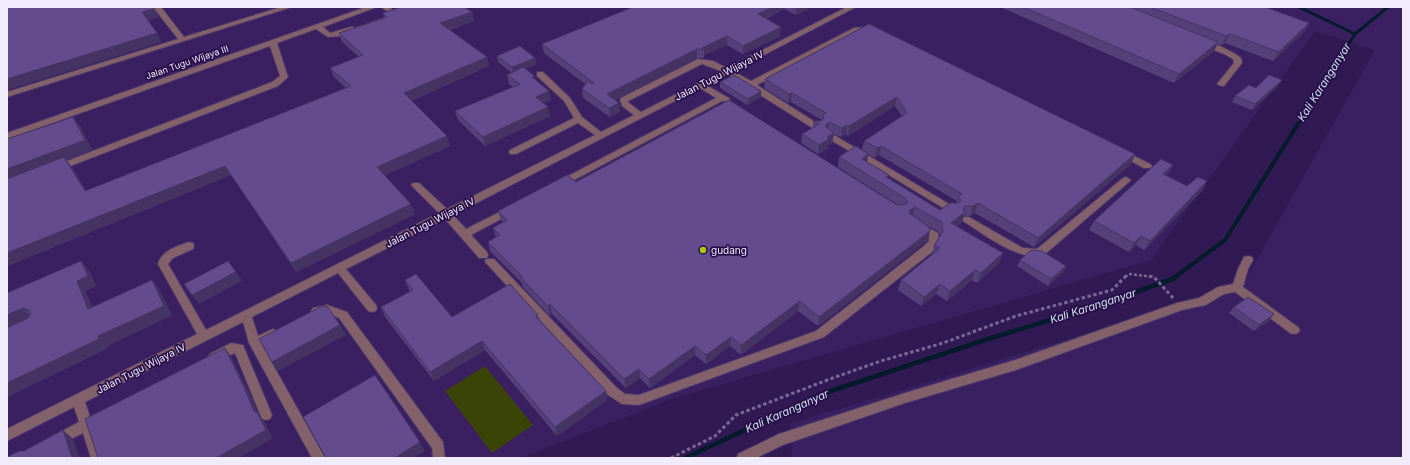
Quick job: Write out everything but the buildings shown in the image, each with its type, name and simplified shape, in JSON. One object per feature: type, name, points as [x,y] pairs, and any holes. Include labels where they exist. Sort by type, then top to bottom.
[{"type":"street","points":[[157,7],[182,40]]},
{"type":"street","points":[[7,95],[182,40],[273,9],[288,7]]},
{"type":"street","name":"Jalan Tugu Wijaya III","points":[[7,136],[373,7]]},
{"type":"street","points":[[385,7],[394,14]]},
{"type":"street","name":"Jalan Tugu Wijaya IV","points":[[7,435],[641,116],[852,7]]},
{"type":"street","points":[[318,27],[328,34],[333,35],[359,26]]},
{"type":"street","points":[[750,85],[857,30],[862,29],[875,31]]},
{"type":"street","points":[[1198,41],[1227,52],[1237,58],[1238,63],[1221,84]]},
{"type":"street","points":[[52,170],[275,84],[284,77],[273,43]]},
{"type":"street","points":[[641,116],[625,104],[624,100],[701,61],[706,61],[727,71],[817,127]]},
{"type":"street","points":[[540,74],[567,100],[579,119],[601,136]]},
{"type":"street","points":[[700,85],[736,107]]},
{"type":"street","points":[[548,190],[722,98]]},
{"type":"street","points":[[513,152],[579,119]]},
{"type":"street","points":[[829,135],[951,209]]},
{"type":"street","points":[[1116,150],[1147,166]]},
{"type":"street","points":[[966,219],[1020,251],[1035,253],[1040,252],[1126,180]]},
{"type":"street","points":[[416,184],[465,234],[486,259],[612,391],[622,399],[638,400],[820,334],[928,249],[934,242],[934,236],[913,221]]},
{"type":"street","points":[[465,234],[520,205]]},
{"type":"street","points":[[189,246],[169,255],[164,260],[163,264],[204,336]]},
{"type":"street","points":[[1237,288],[1248,260]]},
{"type":"street","points":[[339,268],[372,308]]},
{"type":"street","points":[[743,458],[779,440],[905,398],[1016,365],[1170,310],[1202,302],[1222,290],[1237,288],[1294,330]]},
{"type":"street","points":[[308,316],[321,309],[333,310],[343,315],[438,446],[438,458]]},
{"type":"street","points":[[246,315],[255,343],[319,458]]},
{"type":"street","points":[[255,343],[281,330]]},
{"type":"street","points":[[203,363],[231,348],[239,348],[266,415]]},
{"type":"street","points":[[78,399],[97,458]]},
{"type":"street","points":[[48,445],[107,414]]},
{"type":"path","points":[[670,458],[715,436],[736,415],[881,361],[943,343],[1016,316],[1112,290],[1129,274],[1154,277],[1178,303]]},
{"type":"shaded area","points":[[7,7],[1403,7],[1403,458],[792,458],[790,424],[1242,286],[1375,50],[1315,31],[1151,260],[674,398],[521,458],[7,458]]},
{"type":"green space","points":[[485,366],[533,425],[492,453],[445,391]]},
{"type":"waterway","points":[[1299,7],[1355,34]]},
{"type":"waterway","name":"Kali Karanganyar","points":[[1355,34],[1388,7]]},
{"type":"waterway","name":"Kali Karanganyar","points":[[1298,125],[1355,34]]},
{"type":"waterway","name":"Kali Karanganyar","points":[[1175,277],[1225,240],[1298,124]]},
{"type":"waterway","name":"Kali Karanganyar","points":[[685,458],[822,394],[985,340],[1083,310],[1173,279],[1177,276]]},
{"type":"place","name":"gudang","points":[[703,250]]}]
